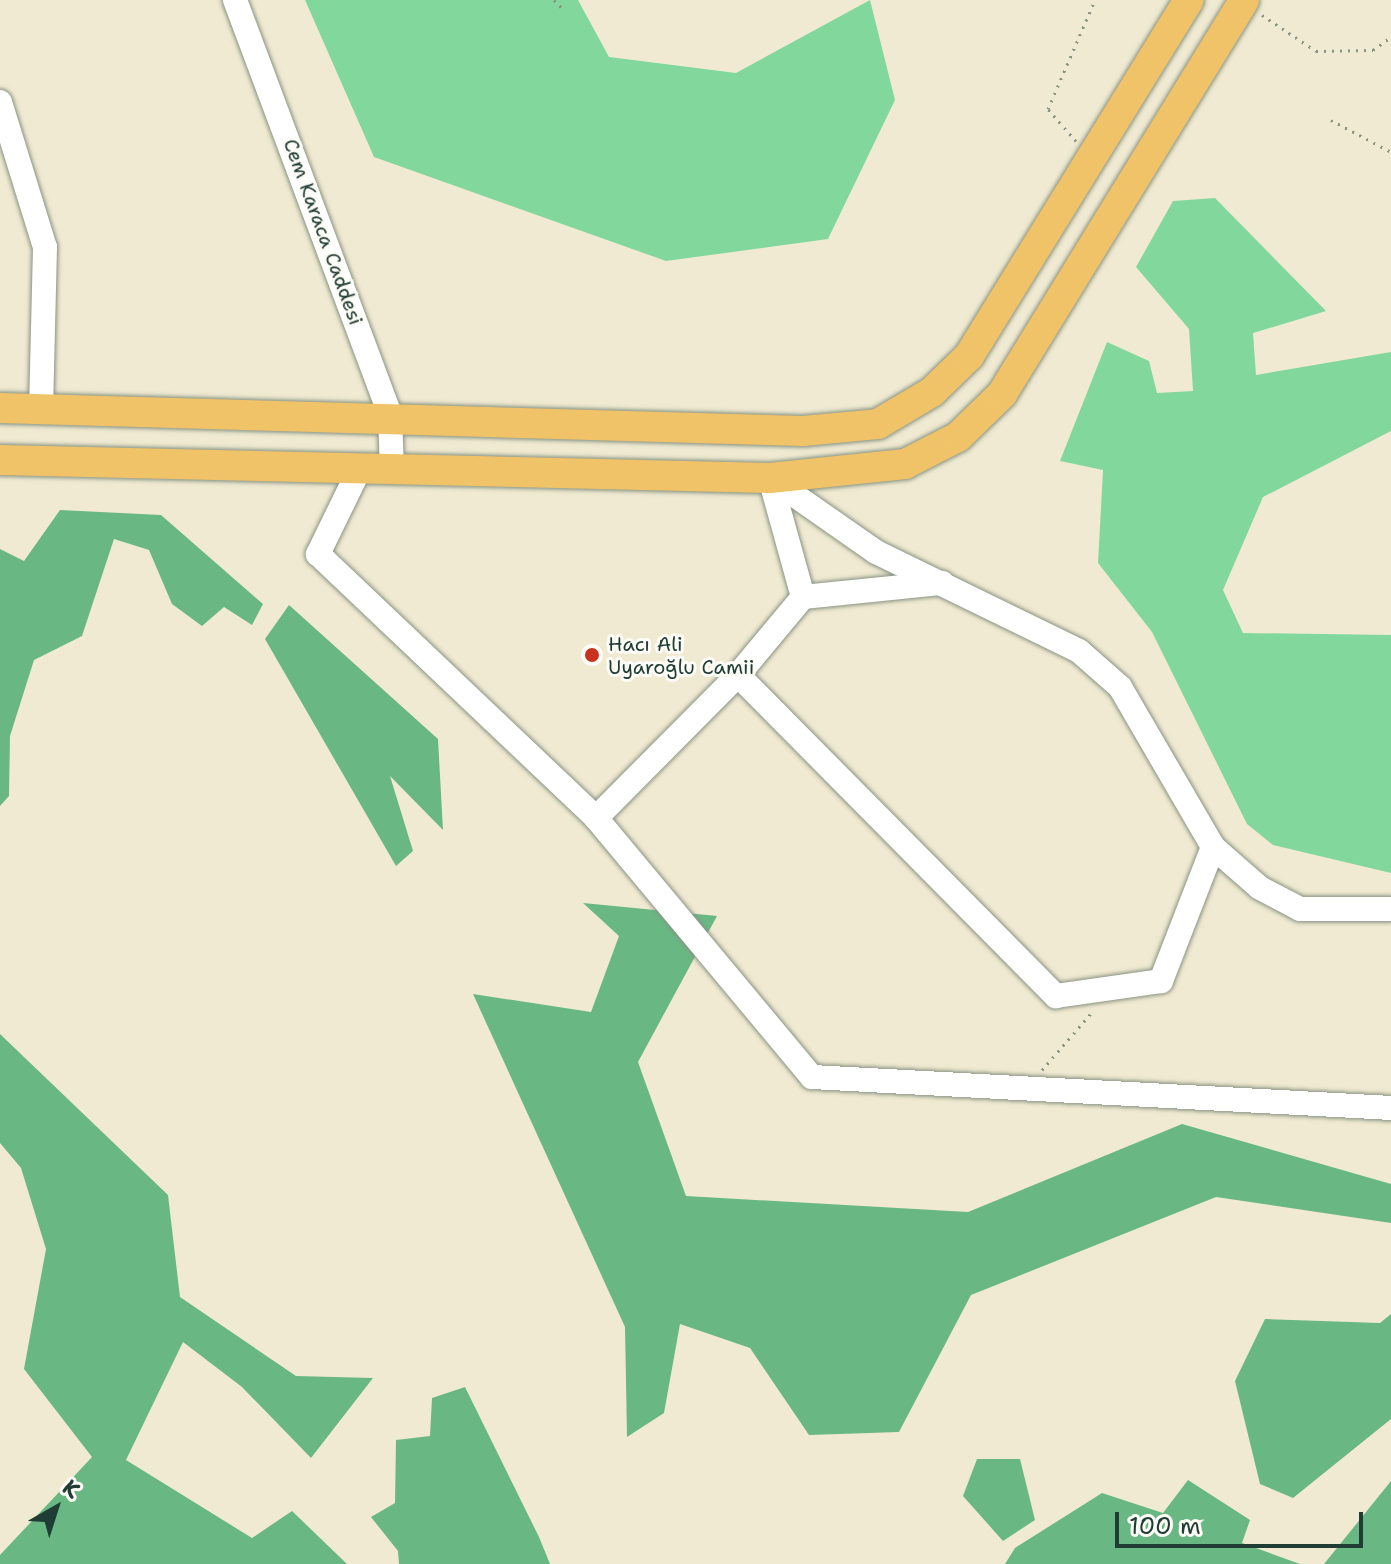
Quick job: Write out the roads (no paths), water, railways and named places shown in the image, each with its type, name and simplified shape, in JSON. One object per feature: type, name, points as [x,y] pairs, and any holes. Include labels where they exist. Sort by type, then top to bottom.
[{"type":"main road","points":[[0,408],[390,415],[803,431],[878,424],[932,392],[969,356],[1189,0]]},
{"type":"main road","points":[[0,460],[770,478],[905,464],[983,417],[1243,1]]},
{"type":"street","name":"Cem Karaca Caddesi","points":[[235,0],[390,415],[392,469]]},
{"type":"street","points":[[0,102],[45,247],[41,409]]},
{"type":"street","points":[[360,468],[318,554],[596,818],[812,1077],[1391,1108]]},
{"type":"street","points":[[770,478],[876,552],[1079,651],[1120,687],[1213,847],[1260,888],[1300,909],[1391,909]]},
{"type":"street","points":[[770,478],[803,597]]},
{"type":"street","points":[[596,818],[738,675],[803,597],[943,583]]},
{"type":"street","points":[[738,675],[1056,996],[1161,981],[1213,847]]},
{"type":"place","name":"Hacı Ali Uyaroğlu Camii","points":[[592,655]]}]
